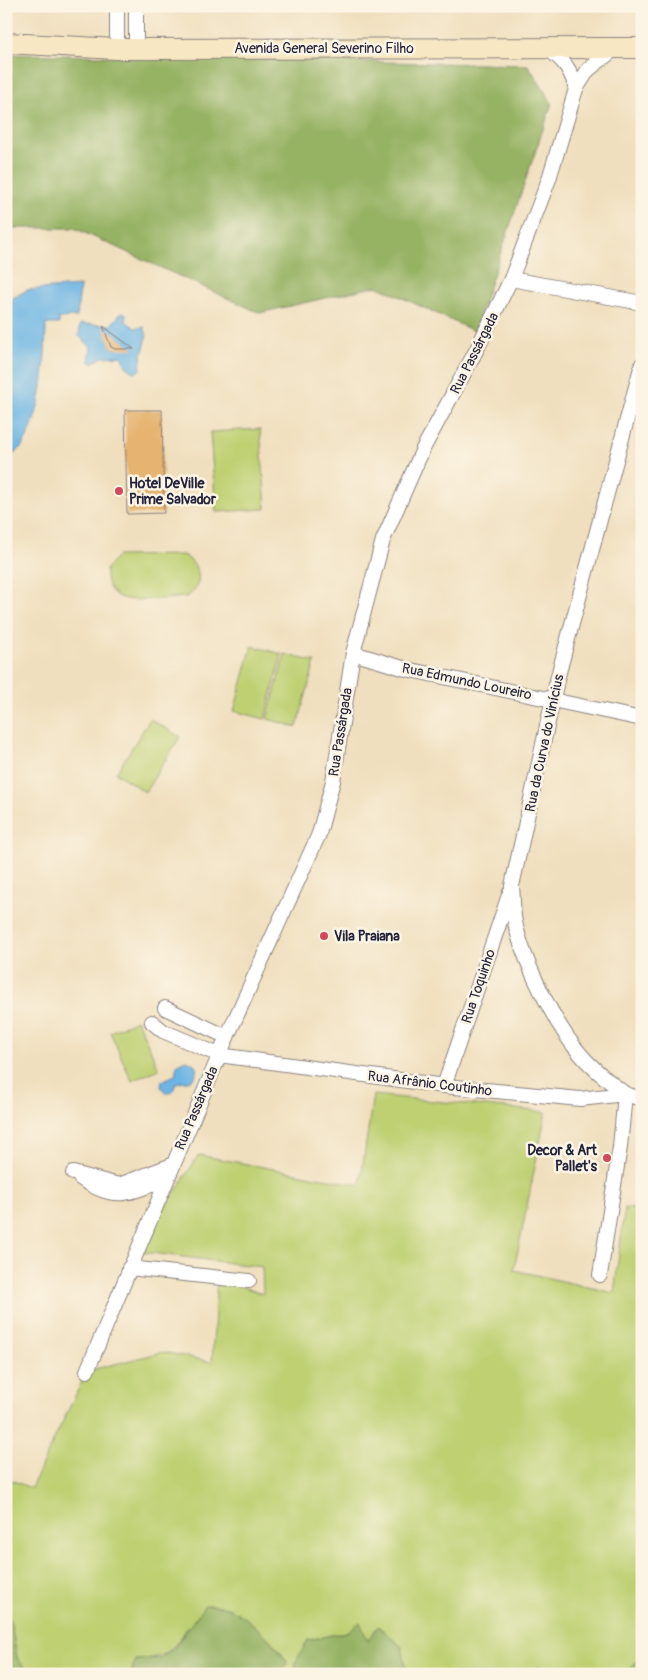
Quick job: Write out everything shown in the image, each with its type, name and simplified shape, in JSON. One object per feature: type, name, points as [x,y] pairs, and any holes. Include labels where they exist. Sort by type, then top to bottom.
[{"type":"main road","name":"Avenida General Severino Filho","points":[[6,43],[126,49],[642,48]]},
{"type":"street","points":[[117,6],[126,49]]},
{"type":"street","points":[[126,49],[136,6]]},
{"type":"street","points":[[546,48],[564,61],[573,76],[576,88]]},
{"type":"street","name":"Rua Passárgada","points":[[87,1371],[227,1036],[310,856],[324,819],[333,782],[353,653],[372,578],[393,516],[423,449],[477,349],[511,279],[548,178],[576,88],[588,70],[616,48]]},
{"type":"street","points":[[511,279],[642,303]]},
{"type":"street","name":"Rua da Curva do Vinícius","points":[[625,1094],[581,1056],[554,1017],[532,972],[514,918],[512,886],[553,700],[642,364]]},
{"type":"street","name":"Rua Edmundo Loureiro","points":[[353,653],[406,669],[642,719]]},
{"type":"street","name":"Rua Toquinho","points":[[444,1086],[512,886]]},
{"type":"street","points":[[165,1008],[227,1036]]},
{"type":"street","name":"Rua Afrânio Coutinho","points":[[152,1022],[162,1031],[219,1055],[444,1086],[580,1099],[625,1094],[642,1099]]},
{"type":"street","points":[[600,1275],[620,1147],[625,1094]]},
{"type":"street","points":[[166,1179],[132,1192],[115,1195],[89,1184],[73,1173],[119,1185],[172,1165]]},
{"type":"street","points":[[130,1268],[249,1281]]},
{"type":"green space","points":[[6,54],[528,65],[552,103],[474,331],[377,286],[260,313],[74,228],[6,228]]},
{"type":"green space","points":[[260,429],[266,509],[216,512],[210,432]]},
{"type":"green space","points":[[183,555],[194,564],[198,576],[196,587],[186,597],[135,600],[122,598],[111,590],[106,578],[106,569],[117,556]]},
{"type":"green space","points":[[252,646],[282,654],[265,719],[234,711]]},
{"type":"green space","points":[[285,654],[315,662],[297,727],[267,719]]},
{"type":"green space","points":[[150,719],[180,737],[145,792],[116,773]]},
{"type":"green space","points":[[137,1020],[159,1069],[132,1081],[110,1032]]},
{"type":"green space","points":[[373,1095],[546,1112],[514,1270],[614,1293],[625,1208],[642,1210],[642,1656],[625,1674],[547,1674],[540,1666],[524,1674],[407,1674],[408,1670],[368,1642],[347,1632],[308,1640],[296,1666],[297,1674],[283,1674],[287,1662],[278,1648],[244,1617],[187,1628],[176,1644],[166,1653],[135,1660],[131,1674],[29,1674],[17,1658],[11,1623],[6,1612],[6,1478],[31,1488],[87,1371],[163,1352],[212,1362],[217,1278],[263,1294],[262,1267],[136,1251],[199,1155],[360,1185]]},
{"type":"green space","points":[[205,1605],[225,1607],[251,1622],[275,1646],[287,1662],[283,1674],[131,1674],[135,1660],[160,1658],[173,1649]]},
{"type":"green space","points":[[6,1612],[11,1623],[17,1658],[29,1674],[6,1674]]},
{"type":"green space","points":[[360,1622],[368,1641],[378,1626],[402,1647],[407,1674],[297,1674],[295,1663],[308,1640],[347,1632]]},
{"type":"green space","points":[[642,1656],[642,1674],[625,1674]]},
{"type":"water","points":[[80,286],[77,317],[59,318],[59,324],[46,324],[44,371],[35,416],[23,445],[6,461],[6,302],[27,290]]},
{"type":"water","points":[[122,312],[126,314],[126,321],[135,328],[144,327],[146,342],[141,357],[141,369],[135,373],[126,366],[122,356],[103,357],[93,363],[89,361],[91,347],[79,336],[80,324],[111,325]],"holes":[[[108,335],[127,348],[115,349],[111,347]]]},
{"type":"water","points":[[186,1060],[192,1062],[197,1067],[195,1077],[176,1083],[173,1091],[166,1093],[161,1087],[162,1081],[175,1075],[177,1065]]},
{"type":"building","points":[[103,326],[134,349],[115,349],[111,347]]},
{"type":"building","points":[[125,410],[162,410],[164,513],[127,514]]},
{"type":"place","name":"Hotel DeVille Prime Salvador","points":[[119,491]]},
{"type":"place","name":"Vila Praiana","points":[[324,936]]},
{"type":"place","name":"Decor & Art Pallet's","points":[[607,1158]]}]
